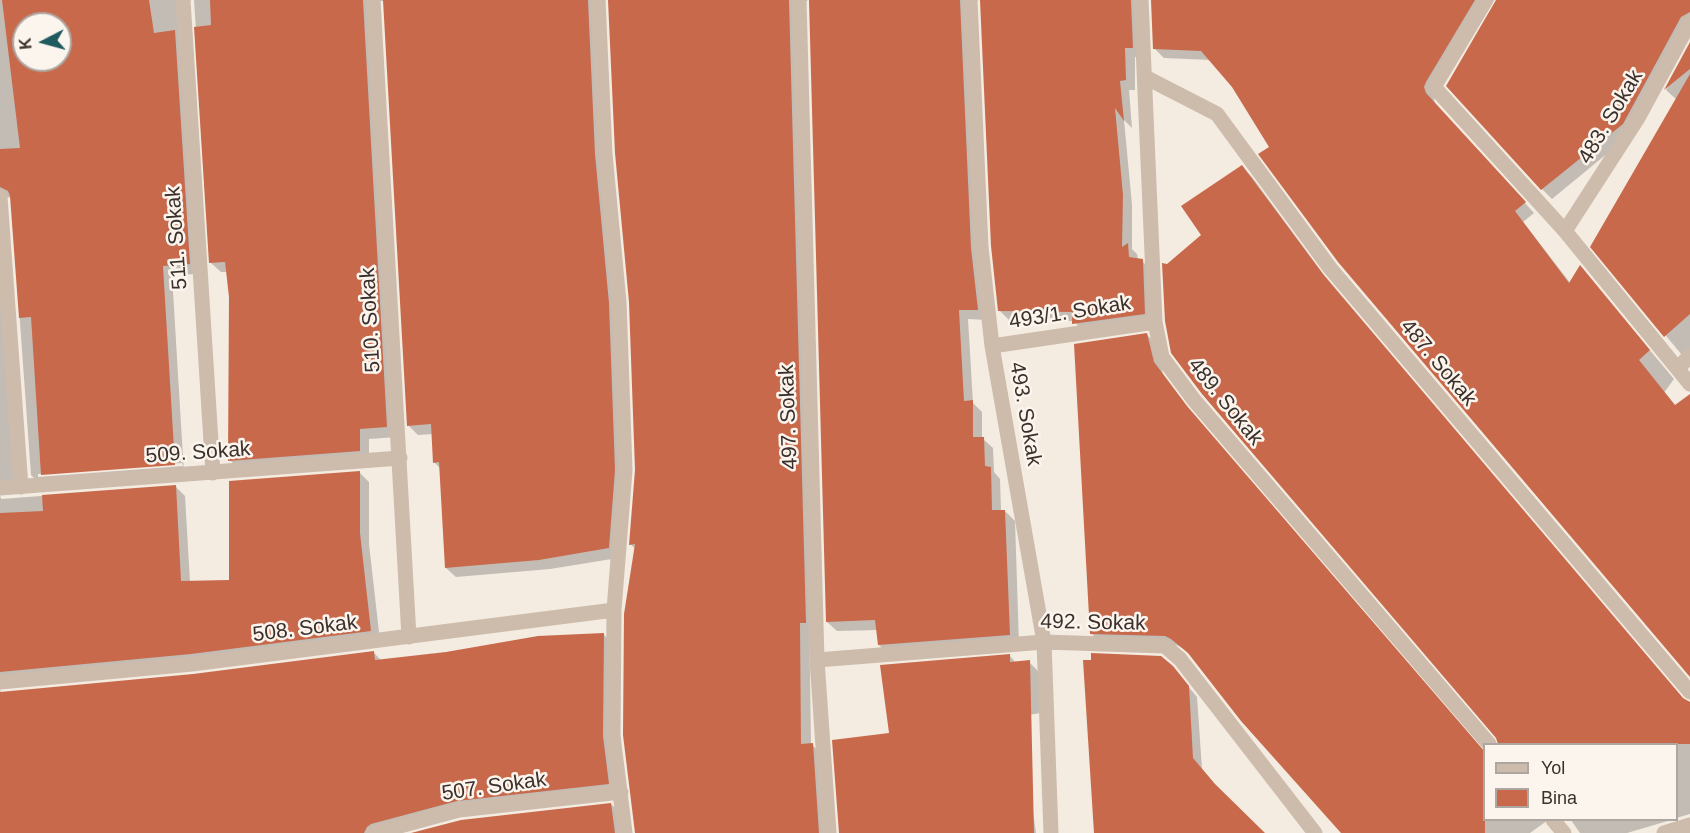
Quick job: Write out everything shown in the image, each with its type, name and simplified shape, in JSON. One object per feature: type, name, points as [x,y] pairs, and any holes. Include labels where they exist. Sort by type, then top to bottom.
[{"type":"street","name":"511. Sokak","points":[[183,0],[213,473]]},
{"type":"street","name":"510. Sokak","points":[[373,0],[409,637]]},
{"type":"street","points":[[598,0],[605,154],[619,302],[625,458],[614,610],[613,736],[625,833]]},
{"type":"street","name":"497. Sokak","points":[[799,0],[817,660],[829,833]]},
{"type":"street","name":"493. Sokak","points":[[970,0],[981,247],[992,346],[1044,642],[1051,833]]},
{"type":"street","name":"489. Sokak","points":[[1141,0],[1155,322],[1162,357],[1194,400],[1489,743]]},
{"type":"street","points":[[1486,0],[1434,87],[1565,231],[1690,384]]},
{"type":"street","name":"483. Sokak","points":[[1565,231],[1638,118],[1690,22]]},
{"type":"street","name":"487. Sokak","points":[[1145,77],[1217,114],[1330,268],[1690,692]]},
{"type":"street","points":[[0,197],[21,487]]},
{"type":"street","name":"493/1. Sokak","points":[[992,346],[1155,322]]},
{"type":"street","points":[[1678,369],[1690,355]]},
{"type":"street","name":"509. Sokak","points":[[0,488],[400,458]]},
{"type":"street","name":"508. Sokak","points":[[0,682],[192,664],[614,610]]},
{"type":"street","name":"492. Sokak","points":[[817,660],[1044,642],[1166,646],[1180,659],[1315,833]]},
{"type":"street","name":"507. Sokak","points":[[374,833],[459,810],[621,792]]},
{"type":"street","points":[[1555,821],[1564,833]]},
{"type":"street","points":[[1664,833],[1690,825]]},
{"type":"building","points":[[2,0],[149,0],[154,33],[175,30],[190,264],[163,266],[175,465],[41,475],[31,317],[19,318],[10,196],[8,191],[0,187],[0,149],[20,148]]},
{"type":"building","points":[[210,0],[363,0],[387,427],[360,429],[360,451],[228,461],[229,297],[225,262],[209,263],[194,27],[211,25]]},
{"type":"building","points":[[383,0],[588,0],[595,154],[609,303],[615,470],[609,548],[539,560],[445,568],[439,462],[433,463],[431,424],[407,426]]},
{"type":"building","points":[[608,0],[789,0],[806,623],[800,623],[801,744],[813,743],[819,833],[635,833],[623,735],[624,614],[635,544],[629,545],[635,470],[629,302],[615,153]]},
{"type":"building","points":[[809,0],[960,0],[971,248],[978,310],[959,310],[964,401],[973,400],[973,437],[984,437],[985,466],[991,467],[992,510],[1005,510],[1010,635],[878,645],[875,620],[826,622]]},
{"type":"building","points":[[980,0],[1131,0],[1133,48],[1125,48],[1126,80],[1120,81],[1124,121],[1115,108],[1123,195],[1122,247],[1128,243],[1129,257],[1143,259],[1145,314],[1072,324],[1072,312],[998,311],[991,246]]},
{"type":"building","points":[[1151,0],[1475,0],[1426,82],[1424,87],[1426,93],[1526,202],[1515,211],[1569,283],[1580,265],[1650,350],[1639,360],[1675,405],[1690,394],[1690,677],[1338,262],[1258,154],[1269,147],[1232,87],[1201,51],[1153,49]]},
{"type":"building","points":[[1496,0],[1690,0],[1690,12],[1681,17],[1623,124],[1541,190],[1446,86]]},
{"type":"building","points":[[1690,42],[1690,69],[1664,90]]},
{"type":"building","points":[[1690,74],[1690,314],[1664,337],[1590,247]]},
{"type":"building","points":[[1242,165],[1323,274],[1683,698],[1690,702],[1690,744],[1498,743],[1496,738],[1202,394],[1171,353],[1165,321],[1162,263],[1167,264],[1201,235],[1181,206]]},
{"type":"building","points":[[1147,333],[1154,362],[1187,406],[1483,750],[1485,833],[1341,833],[1241,721],[1188,653],[1171,639],[1165,636],[1090,634],[1074,344]]},
{"type":"building","points":[[360,471],[360,533],[371,631],[191,654],[0,672],[0,513],[43,511],[42,495],[176,485],[181,581],[229,580],[229,481]]},
{"type":"building","points":[[604,633],[603,736],[609,784],[457,801],[371,824],[364,833],[0,833],[0,692],[193,674],[374,651],[375,660],[446,652],[538,636]]},
{"type":"building","points":[[1091,653],[1161,656],[1173,666],[1189,686],[1193,758],[1215,784],[1265,833],[1094,833],[1083,660],[1091,660]]},
{"type":"building","points":[[1010,654],[1010,662],[1030,660],[1034,833],[839,833],[832,740],[889,733],[880,665]]},
{"type":"building","points":[[611,803],[615,833],[411,833],[461,820]]}]
